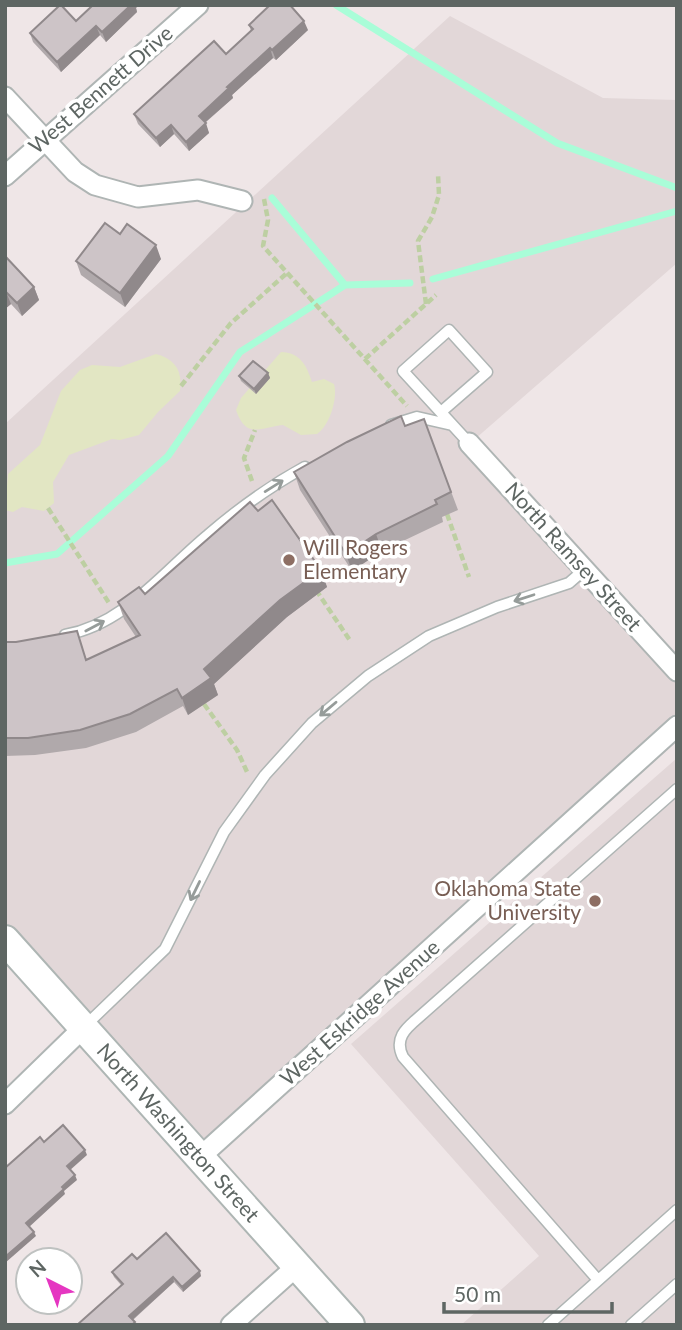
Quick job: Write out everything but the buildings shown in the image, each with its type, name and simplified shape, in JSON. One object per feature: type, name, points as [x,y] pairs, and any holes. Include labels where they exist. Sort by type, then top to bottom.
[{"type":"main road","name":"North Washington Street","points":[[5,940],[85,1026],[199,1158],[350,1325]]},
{"type":"street","name":"West Bennett Drive","points":[[5,176],[198,5]]},
{"type":"street","points":[[5,97],[75,172],[95,185],[118,194],[138,197],[198,190],[248,196]]},
{"type":"street","name":"North Ramsey Street","points":[[469,443],[677,671]]},
{"type":"street","name":"West Eskridge Avenue","points":[[199,1158],[677,726]]},
{"type":"street","points":[[5,1104],[85,1026]]},
{"type":"street","points":[[230,1325],[297,1266]]},
{"type":"lane","points":[[441,412],[487,372],[449,330],[403,371],[469,443]]},
{"type":"lane","points":[[383,428],[417,417],[452,425]]},
{"type":"lane","points":[[53,637],[89,631],[116,614],[156,583],[207,535],[261,494],[310,464]]},
{"type":"lane","points":[[85,1026],[165,949],[224,832],[255,789],[312,723],[368,676],[429,636],[497,607],[569,583],[585,569]]},
{"type":"lane","points":[[598,1280],[403,1057],[399,1039],[418,1018],[677,789]]},
{"type":"lane","points":[[548,1325],[677,1210]]},
{"type":"lane","points":[[631,1325],[677,1284]]},
{"type":"path","points":[[426,304],[418,241],[432,217],[439,195],[438,174]]},
{"type":"path","points":[[248,196],[264,199],[267,208],[268,220],[263,246],[417,417]]},
{"type":"path","points":[[181,386],[231,323],[288,274]]},
{"type":"path","points":[[365,359],[436,295]]},
{"type":"path","points":[[255,430],[244,458],[248,473],[261,494]]},
{"type":"path","points":[[48,508],[116,614]]},
{"type":"path","points":[[447,514],[469,577]]},
{"type":"path","points":[[316,590],[351,642]]},
{"type":"path","points":[[204,704],[237,750],[255,789]]},
{"type":"shaded area","name":"Will Rogers Elementary","points":[[450,16],[603,98],[677,100],[677,263],[467,446],[677,674],[677,724],[199,1156],[5,941],[5,424]]},
{"type":"shaded area","name":"Oklahoma State University","points":[[677,758],[677,1325],[461,1325],[539,1256],[351,1044]]},
{"type":"green space","points":[[281,352],[298,357],[312,382],[324,379],[334,384],[332,411],[317,434],[301,435],[283,425],[254,430],[244,425],[236,410],[241,398]]},
{"type":"green space","points":[[156,354],[168,359],[176,367],[180,377],[180,391],[139,435],[120,440],[112,439],[69,455],[53,482],[54,503],[44,511],[22,507],[13,512],[5,510],[8,474],[40,445],[61,391],[80,370],[92,365],[120,367]]},
{"type":"waterway","points":[[336,5],[557,143],[677,188]]},
{"type":"waterway","points":[[272,198],[345,285],[410,283]]},
{"type":"waterway","points":[[433,279],[677,211]]},
{"type":"waterway","points":[[5,563],[57,554],[168,456],[240,352],[345,285]]},
{"type":"place","name":"Will Rogers Elementary","points":[[289,560]]},
{"type":"place","name":"Oklahoma State University","points":[[595,901]]}]
